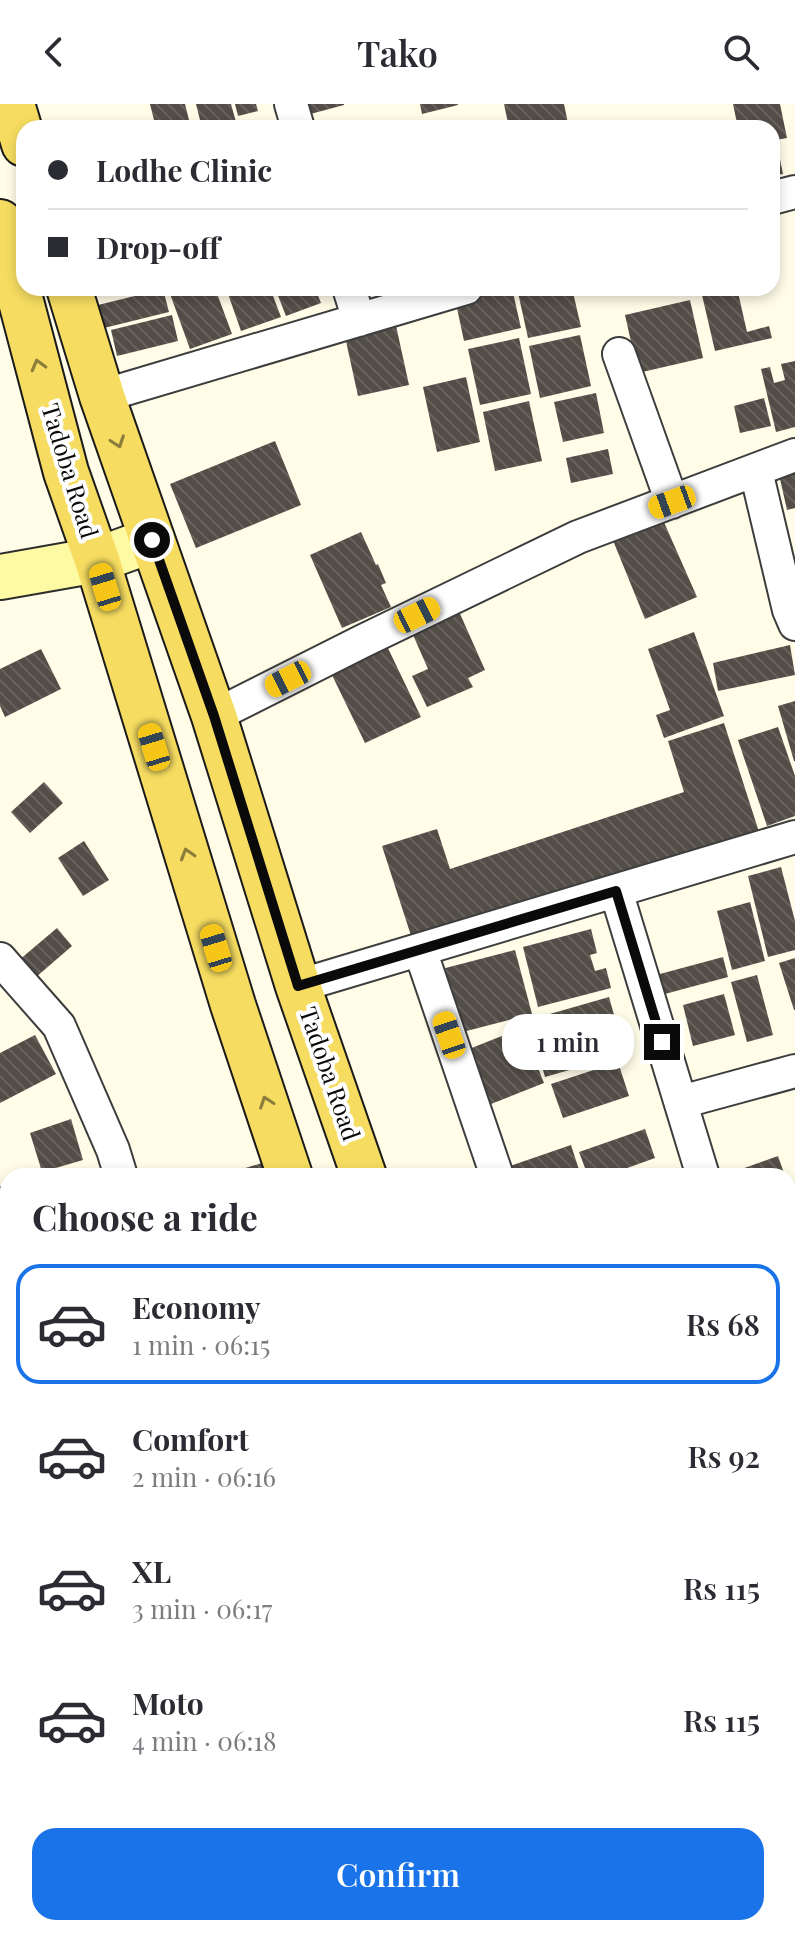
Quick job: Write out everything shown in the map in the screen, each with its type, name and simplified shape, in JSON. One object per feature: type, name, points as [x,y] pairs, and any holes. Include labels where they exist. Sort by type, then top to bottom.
[{"type":"main road","name":"Tadoba Road","points":[[0,222],[12,321],[97,560],[233,1005],[287,1168]]},
{"type":"main road","name":"Tadoba Road","points":[[71,296],[102,396],[214,716],[298,986],[361,1168]]},
{"type":"street","points":[[352,296],[359,320]]},
{"type":"street","points":[[102,396],[439,296]]},
{"type":"street","points":[[619,354],[672,502]]},
{"type":"street","points":[[214,716],[578,537],[795,455]]},
{"type":"street","points":[[756,471],[795,624]]},
{"type":"street","points":[[0,577],[97,560],[152,540]]},
{"type":"street","points":[[298,986],[795,837]]},
{"type":"street","points":[[616,891],[701,1168]]},
{"type":"street","points":[[420,950],[494,1168]]},
{"type":"street","points":[[7,979],[59,1026],[113,1150],[113,1168]]},
{"type":"street","points":[[681,1102],[795,1071]]},
{"type":"building","points":[[150,104],[185,104],[189,120],[154,120]]},
{"type":"building","points":[[196,104],[231,104],[235,120],[200,120]]},
{"type":"building","points":[[235,104],[256,104],[258,111],[238,116]]},
{"type":"building","points":[[300,104],[344,104],[344,105],[303,116]]},
{"type":"building","points":[[420,104],[458,104],[458,105],[422,114]]},
{"type":"building","points":[[504,104],[564,104],[567,120],[507,120]]},
{"type":"building","points":[[733,104],[780,104],[787,138],[780,139],[780,120],[736,120]]},
{"type":"building","points":[[135,296],[165,296],[169,312],[104,328],[98,305]]},
{"type":"building","points":[[171,296],[218,296],[232,334],[190,349]]},
{"type":"building","points":[[229,296],[273,296],[281,317],[241,331]]},
{"type":"building","points":[[278,296],[318,296],[321,303],[286,316]]},
{"type":"building","points":[[454,296],[514,296],[521,328],[464,341]]},
{"type":"building","points":[[519,296],[574,296],[581,327],[528,338]]},
{"type":"building","points":[[702,296],[739,296],[747,332],[769,326],[772,338],[715,351]]},
{"type":"building","points":[[690,300],[703,358],[638,373],[625,315]]},
{"type":"building","points":[[172,315],[178,341],[117,356],[111,330]]},
{"type":"building","points":[[395,321],[409,385],[358,396],[344,332]]},
{"type":"building","points":[[580,335],[591,386],[540,398],[529,346]]},
{"type":"building","points":[[519,338],[531,394],[480,405],[468,349]]},
{"type":"building","points":[[795,361],[795,427],[776,432],[761,369],[770,367],[774,383],[785,380],[781,364]]},
{"type":"building","points":[[466,377],[480,442],[437,452],[423,387]]},
{"type":"building","points":[[596,393],[604,433],[563,442],[554,402]]},
{"type":"building","points":[[764,398],[771,426],[740,433],[734,406]]},
{"type":"building","points":[[529,401],[542,461],[495,471],[483,412]]},
{"type":"building","points":[[275,441],[301,505],[196,548],[170,484]]},
{"type":"building","points":[[608,449],[613,474],[571,483],[566,458]]},
{"type":"building","points":[[795,467],[795,508],[787,510],[778,470]]},
{"type":"building","points":[[663,520],[697,597],[645,619],[612,538]]},
{"type":"building","points":[[361,532],[386,583],[381,585],[391,607],[342,628],[310,555]]},
{"type":"building","points":[[457,607],[485,670],[468,678],[473,687],[427,707],[412,676],[428,669],[410,628]]},
{"type":"building","points":[[694,632],[724,716],[664,738],[656,715],[670,710],[648,649]]},
{"type":"building","points":[[386,644],[421,717],[365,743],[330,671]]},
{"type":"building","points":[[790,645],[795,675],[718,691],[713,663]]},
{"type":"building","points":[[41,649],[61,689],[5,717],[0,706],[0,669]]},
{"type":"building","points":[[795,701],[795,761],[794,761],[778,706]]},
{"type":"building","points":[[724,723],[760,835],[415,948],[382,846],[437,829],[450,869],[684,792],[668,741]]},
{"type":"building","points":[[778,727],[795,776],[795,816],[767,826],[738,740]]},
{"type":"building","points":[[44,782],[63,803],[30,833],[11,812]]},
{"type":"building","points":[[84,841],[109,880],[83,896],[58,858]]},
{"type":"building","points":[[781,867],[795,921],[795,950],[768,957],[748,876]]},
{"type":"building","points":[[750,902],[765,961],[732,970],[717,911]]},
{"type":"building","points":[[57,928],[72,946],[28,984],[12,966]]},
{"type":"building","points":[[591,929],[597,953],[590,955],[595,971],[606,968],[611,988],[538,1007],[523,947]]},
{"type":"building","points":[[515,950],[532,1014],[451,1035],[434,971]]},
{"type":"building","points":[[723,957],[728,977],[650,998],[645,978]]},
{"type":"building","points":[[795,958],[795,1010],[794,1010],[779,963]]},
{"type":"building","points":[[757,975],[773,1035],[747,1042],[731,982]]},
{"type":"building","points":[[724,994],[735,1035],[693,1046],[683,1005]]},
{"type":"building","points":[[609,997],[625,1054],[545,1077],[529,1020]]},
{"type":"building","points":[[522,1028],[544,1083],[481,1108],[459,1053]]},
{"type":"building","points":[[35,1035],[56,1074],[0,1103],[0,1053]]},
{"type":"building","points":[[618,1062],[629,1096],[563,1118],[551,1084]]},
{"type":"building","points":[[71,1119],[83,1160],[56,1168],[41,1168],[30,1133]]},
{"type":"building","points":[[645,1129],[655,1158],[627,1168],[585,1168],[579,1152]]},
{"type":"building","points":[[571,1145],[578,1168],[511,1168]]},
{"type":"building","points":[[778,1156],[782,1168],[744,1168]]},
{"type":"building","points":[[269,1161],[271,1168],[246,1168]]},
{"type":"route","points":[[152,540],[214,716],[298,986],[616,891],[662,1042]]}]
